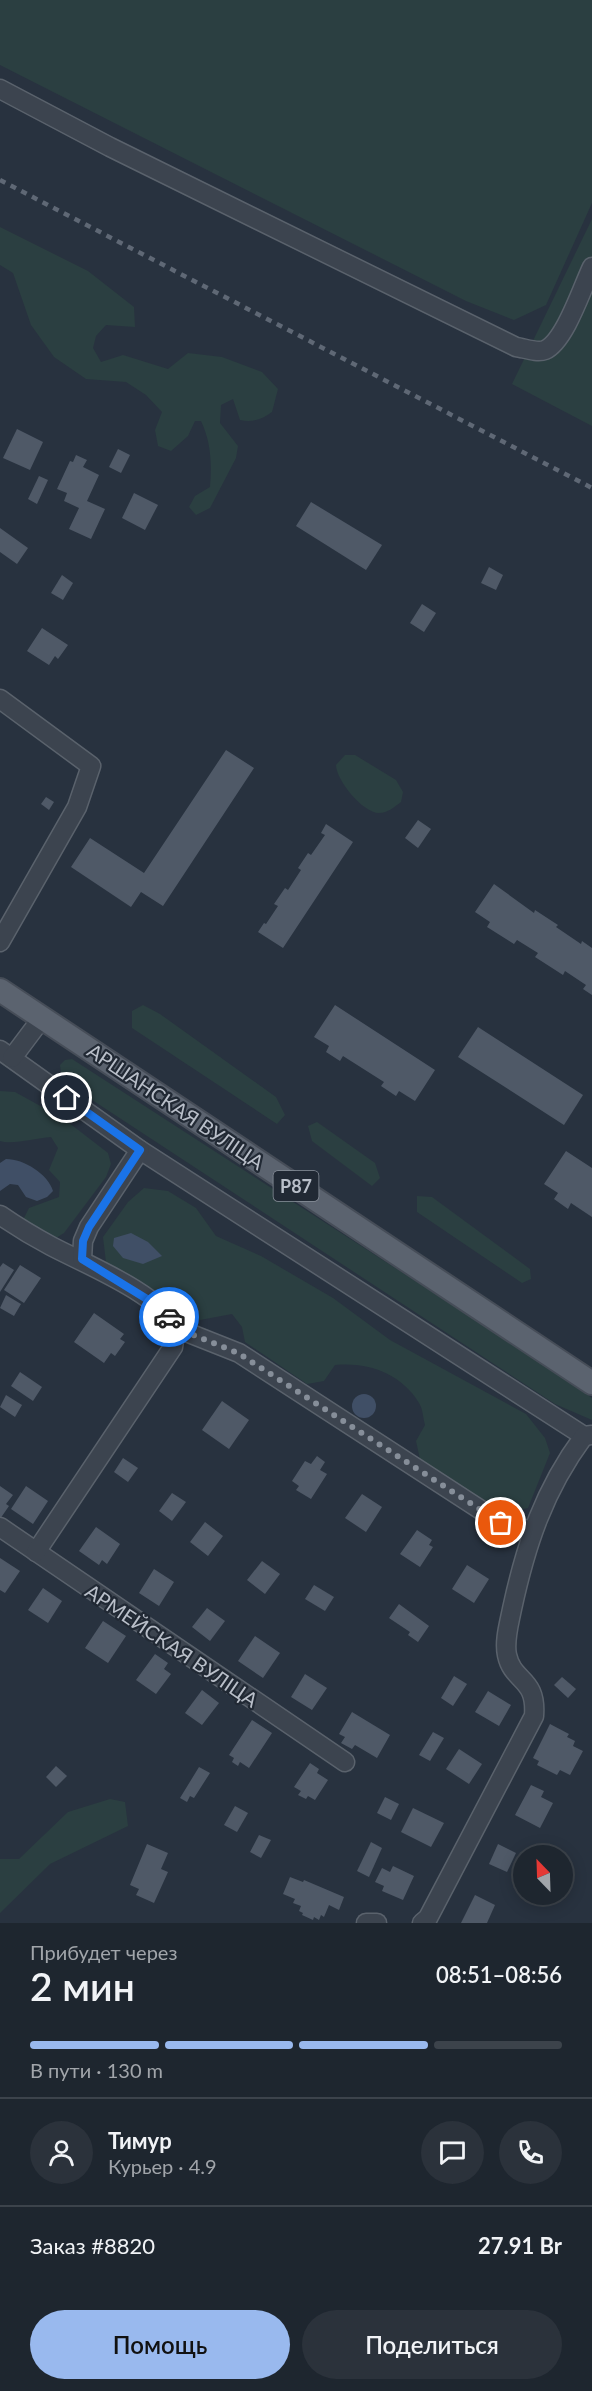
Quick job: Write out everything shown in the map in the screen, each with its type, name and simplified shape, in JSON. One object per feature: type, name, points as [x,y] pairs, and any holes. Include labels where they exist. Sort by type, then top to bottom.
[{"type":"main road","name":"АРШАНСКАЯ ВУЛІЦА","points":[[0,990],[592,1383]]},
{"type":"street","points":[[0,89],[110,147],[516,347],[542,351],[554,345],[592,268]]},
{"type":"street","points":[[0,699],[91,766],[77,807],[0,942]]},
{"type":"street","points":[[42,1018],[6,1054],[140,1150],[588,1436],[561,1466],[532,1531],[507,1633],[507,1655],[513,1669],[530,1687],[535,1699],[534,1716],[428,1918],[422,1923]]},
{"type":"street","points":[[82,1259],[83,1241],[89,1227],[140,1150]]},
{"type":"street","points":[[0,1215],[52,1246],[82,1259],[155,1304],[173,1320],[176,1328],[173,1347],[36,1552]]},
{"type":"street","points":[[176,1328],[238,1353],[501,1523],[532,1531]]},
{"type":"street","name":"АРМЕЙСКАЯ ВУЛІЦА","points":[[0,1527],[345,1762]]},
{"type":"street","points":[[366,1923],[377,1923]]},
{"type":"green space","points":[[0,0],[592,0],[592,203],[546,305],[514,320],[466,301],[0,65]]},
{"type":"green space","points":[[592,219],[592,426],[512,384]]},
{"type":"green space","points":[[0,227],[88,271],[134,307],[135,327],[106,325],[96,336],[93,348],[101,362],[123,355],[168,369],[188,353],[222,357],[262,372],[278,389],[272,412],[257,420],[240,420],[233,399],[221,405],[220,423],[238,446],[236,458],[210,508],[196,515],[189,507],[195,496],[210,487],[210,453],[201,421],[195,421],[188,436],[171,451],[158,446],[155,430],[162,412],[146,395],[126,382],[86,379],[54,357],[31,325],[13,273],[0,265]]},
{"type":"green space","points":[[345,755],[355,755],[396,780],[403,792],[401,802],[388,811],[379,813],[373,812],[358,802],[345,787],[337,771],[336,765]]},
{"type":"green space","points":[[143,1005],[160,1014],[276,1097],[285,1115],[277,1124],[132,1028],[132,1011]]},
{"type":"green space","points":[[72,1059],[485,1326],[592,1398],[592,1420],[555,1404],[83,1094],[61,1073],[60,1065],[65,1060]]},
{"type":"green space","points":[[0,1091],[15,1092],[64,1119],[108,1153],[111,1164],[106,1177],[64,1233],[56,1238],[38,1231],[23,1220],[29,1208],[59,1197],[60,1182],[49,1170],[58,1148],[51,1137],[17,1142],[0,1141]]},
{"type":"green space","points":[[317,1122],[375,1163],[380,1178],[372,1186],[312,1141],[308,1126]]},
{"type":"green space","points":[[144,1188],[168,1191],[196,1208],[216,1236],[261,1256],[333,1298],[390,1340],[526,1414],[545,1438],[550,1453],[528,1508],[506,1513],[421,1464],[416,1441],[425,1425],[421,1408],[412,1393],[393,1377],[360,1365],[335,1365],[324,1381],[307,1384],[245,1342],[242,1327],[232,1314],[200,1320],[183,1313],[160,1294],[129,1280],[106,1262],[103,1237],[128,1202]]},
{"type":"green space","points":[[417,1196],[432,1197],[530,1269],[531,1279],[522,1283],[417,1212]]},
{"type":"green space","points":[[110,1799],[125,1802],[128,1826],[50,1864],[0,1913],[0,1859],[19,1859],[68,1812]]},
{"type":"water","points":[[6,1159],[20,1162],[41,1173],[53,1191],[47,1197],[37,1201],[26,1197],[18,1185],[10,1184],[0,1191],[0,1163]]},
{"type":"water","points":[[131,1233],[148,1242],[162,1256],[143,1264],[123,1258],[113,1246],[114,1238]]},
{"type":"water","points":[[364,1394],[369,1395],[375,1401],[375,1411],[369,1417],[364,1418],[359,1417],[353,1411],[352,1406],[353,1401],[359,1395]]},
{"type":"building","points":[[17,429],[43,442],[30,470],[3,458]]},
{"type":"building","points":[[118,449],[130,455],[121,473],[109,467]]},
{"type":"building","points":[[76,455],[87,460],[83,467],[99,475],[87,501],[105,509],[91,539],[69,529],[79,508],[64,501],[67,493],[57,489],[70,461],[73,462]]},
{"type":"building","points":[[39,476],[48,480],[37,504],[28,499]]},
{"type":"building","points":[[134,493],[158,505],[145,530],[122,518]]},
{"type":"building","points":[[311,502],[382,545],[366,570],[296,526]]},
{"type":"building","points":[[0,528],[28,548],[17,564],[0,552]]},
{"type":"building","points":[[489,567],[503,575],[496,590],[481,583]]},
{"type":"building","points":[[62,575],[73,583],[63,600],[51,593]]},
{"type":"building","points":[[422,604],[436,613],[424,632],[410,623]]},
{"type":"building","points":[[42,628],[68,645],[58,659],[55,656],[49,665],[27,651]]},
{"type":"building","points":[[226,750],[254,768],[163,906],[141,892],[131,907],[71,867],[90,838],[144,873]]},
{"type":"building","points":[[46,797],[54,802],[49,810],[41,804]]},
{"type":"building","points":[[418,820],[431,829],[418,848],[405,838]]},
{"type":"building","points":[[326,824],[353,842],[283,948],[258,932],[278,906],[274,904],[285,888],[288,890],[301,870],[298,868],[308,853],[311,855],[325,835],[321,833]]},
{"type":"building","points":[[494,884],[534,913],[535,910],[558,925],[556,927],[581,944],[582,941],[592,948],[592,995],[583,989],[586,985],[565,971],[563,975],[535,957],[538,953],[517,940],[514,944],[487,927],[490,922],[475,912]]},
{"type":"building","points":[[335,1005],[435,1070],[415,1101],[399,1091],[396,1096],[381,1086],[384,1082],[343,1056],[340,1061],[326,1052],[329,1046],[314,1037]]},
{"type":"building","points":[[478,1027],[583,1095],[564,1125],[458,1057]]},
{"type":"building","points":[[566,1151],[592,1168],[592,1217],[571,1203],[568,1209],[554,1199],[558,1193],[544,1184]]},
{"type":"building","points":[[3,1263],[14,1270],[0,1292],[0,1267]]},
{"type":"building","points":[[20,1265],[41,1278],[24,1303],[4,1290]]},
{"type":"building","points":[[6,1295],[21,1304],[14,1316],[0,1308]]},
{"type":"building","points":[[94,1313],[124,1334],[120,1339],[125,1342],[115,1356],[111,1353],[104,1363],[74,1342]]},
{"type":"building","points":[[20,1372],[42,1387],[33,1401],[11,1386]]},
{"type":"building","points":[[6,1395],[22,1405],[15,1417],[0,1407]]},
{"type":"building","points":[[222,1401],[249,1420],[229,1449],[202,1430]]},
{"type":"building","points":[[317,1456],[325,1462],[320,1470],[327,1474],[311,1499],[296,1490],[299,1486],[292,1481],[305,1461],[311,1464]]},
{"type":"building","points":[[123,1458],[138,1468],[128,1482],[114,1472]]},
{"type":"building","points":[[0,1486],[13,1495],[6,1504],[9,1506],[0,1519]]},
{"type":"building","points":[[26,1486],[48,1501],[33,1524],[11,1509]]},
{"type":"building","points":[[172,1493],[186,1502],[172,1521],[159,1511]]},
{"type":"building","points":[[362,1494],[382,1507],[366,1532],[345,1518]]},
{"type":"building","points":[[205,1522],[223,1536],[208,1556],[190,1542]]},
{"type":"building","points":[[96,1527],[120,1544],[107,1564],[102,1560],[99,1565],[79,1551]]},
{"type":"building","points":[[417,1530],[432,1540],[429,1545],[433,1547],[420,1567],[400,1554]]},
{"type":"building","points":[[0,1558],[20,1571],[5,1593],[0,1590]]},
{"type":"building","points":[[262,1561],[280,1574],[265,1594],[247,1580]]},
{"type":"building","points":[[467,1565],[489,1579],[474,1603],[452,1589]]},
{"type":"building","points":[[154,1569],[174,1582],[159,1606],[139,1593]]},
{"type":"building","points":[[314,1585],[334,1597],[325,1611],[305,1599]]},
{"type":"building","points":[[43,1588],[62,1601],[48,1623],[28,1610]]},
{"type":"building","points":[[399,1604],[429,1626],[418,1642],[408,1635],[410,1632],[389,1618]]},
{"type":"building","points":[[207,1608],[225,1621],[210,1641],[192,1627]]},
{"type":"building","points":[[103,1621],[126,1636],[108,1663],[85,1648]]},
{"type":"building","points":[[255,1636],[280,1653],[263,1678],[238,1661]]},
{"type":"building","points":[[155,1654],[168,1663],[164,1669],[171,1674],[156,1694],[136,1680]]},
{"type":"building","points":[[305,1674],[327,1688],[312,1710],[291,1697]]},
{"type":"building","points":[[454,1676],[467,1684],[453,1706],[441,1698]]},
{"type":"building","points":[[562,1677],[576,1689],[568,1698],[554,1685]]},
{"type":"building","points":[[202,1690],[219,1703],[202,1725],[185,1713]]},
{"type":"building","points":[[488,1691],[511,1705],[499,1726],[475,1712]]},
{"type":"building","points":[[352,1712],[390,1735],[377,1758],[355,1745],[352,1749],[341,1743],[345,1737],[339,1734]]},
{"type":"building","points":[[252,1720],[272,1733],[249,1768],[240,1762],[238,1766],[232,1762],[234,1758],[229,1755]]},
{"type":"building","points":[[550,1724],[569,1734],[567,1737],[575,1741],[573,1746],[583,1751],[570,1775],[560,1770],[557,1775],[537,1765],[539,1761],[533,1758]]},
{"type":"building","points":[[433,1732],[444,1738],[430,1761],[419,1755]]},
{"type":"building","points":[[459,1749],[482,1764],[469,1784],[446,1769]]},
{"type":"building","points":[[310,1763],[319,1769],[317,1773],[328,1780],[315,1800],[308,1796],[306,1799],[298,1795],[301,1791],[294,1787]]},
{"type":"building","points":[[56,1766],[67,1776],[56,1787],[46,1777]]},
{"type":"building","points":[[199,1767],[210,1773],[194,1798],[190,1796],[187,1802],[180,1798]]},
{"type":"building","points":[[531,1785],[544,1791],[541,1797],[553,1803],[540,1828],[515,1815]]},
{"type":"building","points":[[385,1797],[399,1804],[391,1820],[377,1813]]},
{"type":"building","points":[[235,1806],[248,1813],[237,1832],[224,1825]]},
{"type":"building","points":[[413,1808],[444,1823],[431,1847],[401,1832]]},
{"type":"building","points":[[259,1835],[271,1840],[261,1858],[250,1852]]},
{"type":"building","points":[[371,1842],[382,1848],[369,1877],[357,1871]]},
{"type":"building","points":[[147,1844],[168,1853],[161,1869],[168,1872],[154,1903],[136,1895],[139,1889],[130,1885]]},
{"type":"building","points":[[498,1844],[513,1852],[513,1859],[507,1872],[489,1864]]},
{"type":"building","points":[[393,1866],[414,1876],[403,1900],[382,1891],[384,1886],[375,1882],[382,1868],[390,1872]]},
{"type":"building","points":[[290,1877],[303,1882],[304,1880],[344,1897],[339,1910],[329,1905],[324,1917],[321,1915],[319,1920],[302,1915],[303,1913],[299,1911],[301,1906],[293,1903],[295,1899],[283,1894]]},
{"type":"building","points":[[475,1895],[495,1905],[487,1923],[461,1923]]},
{"type":"railway","points":[[0,180],[592,488]]},
{"type":"way so far","points":[[169,1317],[176,1328],[221,1344],[238,1353],[501,1523]]},
{"type":"route","points":[[67,1098],[140,1150],[89,1227],[83,1241],[82,1259],[155,1304],[169,1317]]}]
